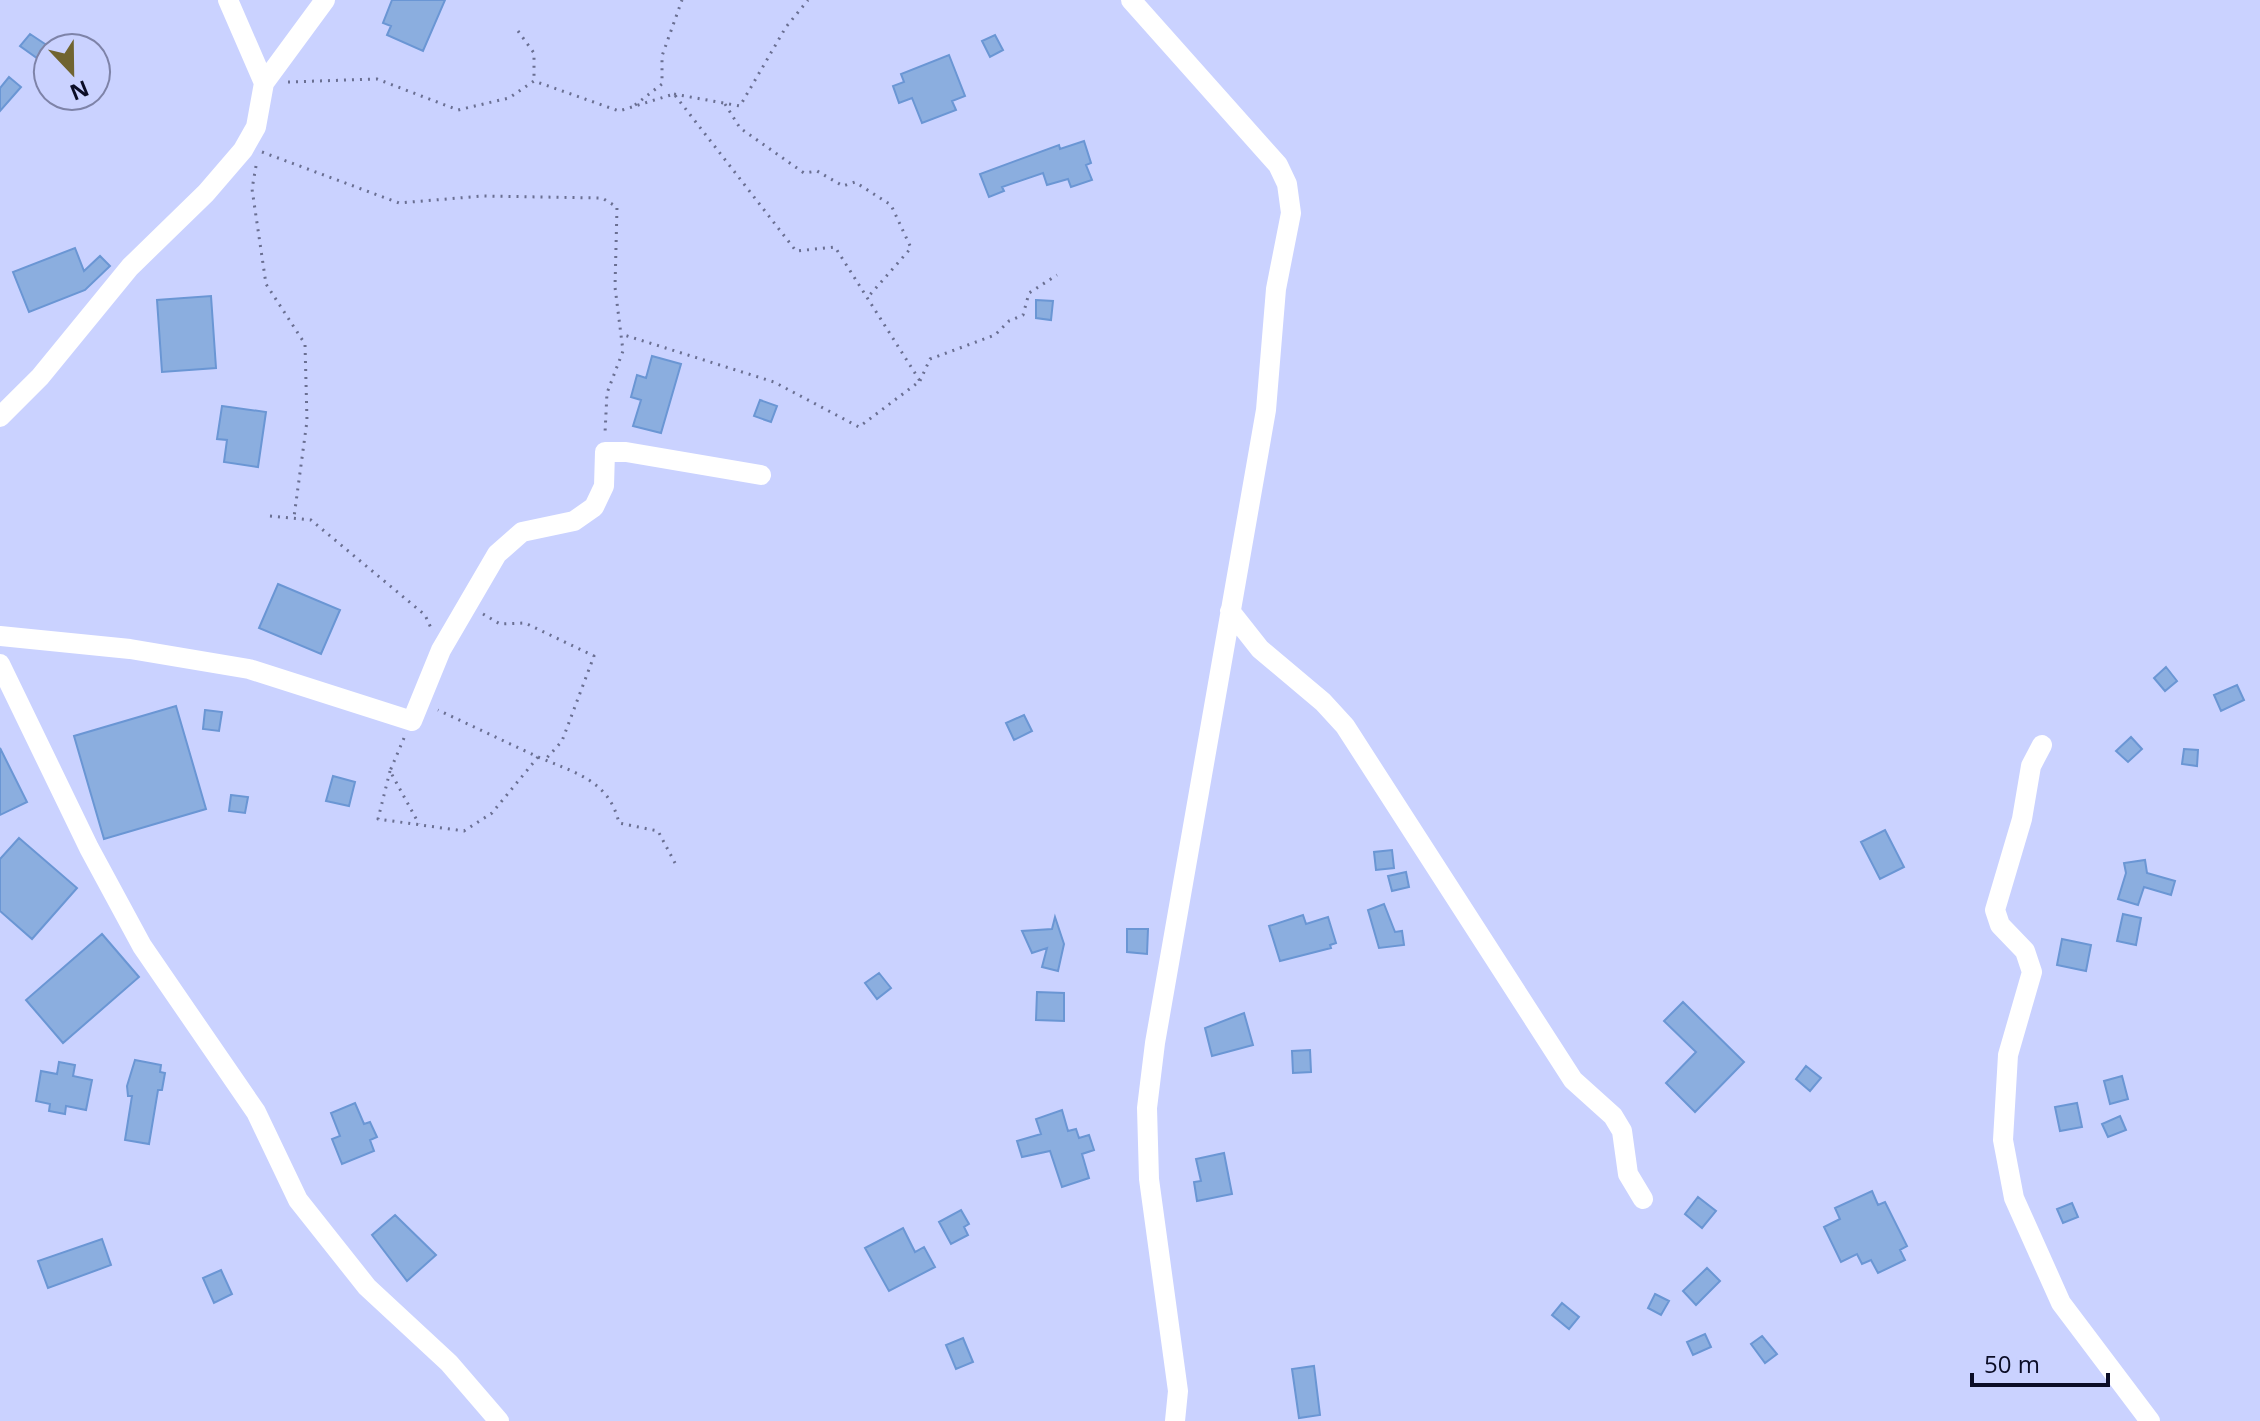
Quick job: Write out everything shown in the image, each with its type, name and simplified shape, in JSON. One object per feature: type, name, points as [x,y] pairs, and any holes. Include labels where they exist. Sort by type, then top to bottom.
[{"type":"street","points":[[228,0],[264,83]]},
{"type":"street","points":[[0,417],[40,377],[130,267],[206,193],[243,150],[256,127],[264,83],[325,0]]},
{"type":"street","points":[[1131,0],[1278,165],[1290,198],[1291,213],[1276,289],[1266,410],[1147,1108],[1149,1179],[1178,1391],[1175,1421]]},
{"type":"street","points":[[0,636],[130,649],[249,669],[412,721],[441,650],[497,554],[522,532],[574,521],[594,507],[604,486],[605,452],[626,452],[761,475]]},
{"type":"street","points":[[1230,611],[1260,649],[1323,702],[1345,726],[1573,1080],[1617,1123],[1622,1131],[1628,1174],[1643,1199]]},
{"type":"street","points":[[0,664],[89,848],[142,946],[248,1100],[298,1200],[367,1287],[449,1363],[499,1421]]},
{"type":"street","points":[[2042,745],[2031,766],[2022,819],[1995,910],[2000,925],[2025,951],[2032,972],[2008,1055],[2003,1140],[2014,1198],[2061,1303],[2150,1421]]},
{"type":"path","points":[[632,107],[662,84],[662,56],[682,0]]},
{"type":"path","points":[[534,81],[619,111],[674,94],[740,106],[786,27],[808,0]]},
{"type":"path","points":[[518,31],[534,53],[534,81]]},
{"type":"path","points":[[264,83],[377,79],[458,110],[509,98],[534,81]]},
{"type":"path","points":[[674,94],[796,251],[835,247],[920,381]]},
{"type":"path","points":[[725,104],[740,128],[804,173],[817,171],[843,186],[855,182],[891,205],[911,248],[867,298]]},
{"type":"path","points":[[294,517],[307,421],[305,344],[266,284],[252,189],[259,151],[399,203],[482,196],[602,198],[617,207],[615,287],[623,351],[607,393],[605,452]]},
{"type":"path","points":[[621,334],[774,382],[859,427],[920,381],[930,359],[995,335],[1009,321],[1023,315],[1029,293],[1057,275]]},
{"type":"path","points":[[270,516],[311,520],[425,615],[441,650]]},
{"type":"path","points":[[466,604],[500,624],[525,623],[594,656],[562,741],[545,760]]},
{"type":"path","points":[[420,702],[592,780],[615,802],[619,823],[658,831],[675,863]]},
{"type":"path","points":[[401,746],[390,771],[378,819],[464,831],[492,813],[538,757]]},
{"type":"path","points":[[390,771],[419,824]]},
{"type":"building","points":[[392,0],[445,0],[423,51],[387,35],[391,26],[383,23]]},
{"type":"building","points":[[30,34],[32,35],[32,55],[20,46]]},
{"type":"building","points":[[995,35],[1003,50],[990,57],[982,41]]},
{"type":"building","points":[[949,55],[965,96],[952,101],[956,110],[922,123],[912,98],[899,103],[893,86],[904,82],[901,74]]},
{"type":"building","points":[[9,77],[21,87],[0,111],[0,88]]},
{"type":"building","points":[[1084,141],[1091,163],[1086,165],[1092,180],[1071,187],[1068,179],[1047,185],[1043,173],[1002,187],[1004,191],[989,197],[980,174],[1059,145],[1060,149]]},
{"type":"building","points":[[75,248],[84,271],[100,256],[110,266],[85,290],[29,312],[13,272]]},
{"type":"building","points":[[211,296],[216,368],[162,372],[157,300]]},
{"type":"building","points":[[1036,300],[1053,301],[1051,320],[1036,318]]},
{"type":"building","points":[[652,356],[681,364],[661,433],[633,426],[641,400],[631,397],[637,375],[646,378]]},
{"type":"building","points":[[760,400],[777,406],[771,422],[754,416]]},
{"type":"building","points":[[222,406],[266,412],[258,467],[224,462],[227,440],[217,439]]},
{"type":"building","points":[[278,584],[340,610],[321,654],[259,628]]},
{"type":"building","points":[[2166,667],[2177,681],[2165,691],[2154,678]]},
{"type":"building","points":[[2237,685],[2244,700],[2221,711],[2214,695]]},
{"type":"building","points":[[176,706],[206,809],[104,839],[74,736]]},
{"type":"building","points":[[205,710],[222,712],[219,731],[203,729]]},
{"type":"building","points":[[1024,715],[1032,731],[1014,740],[1006,723]]},
{"type":"building","points":[[2131,737],[2142,749],[2128,762],[2116,751]]},
{"type":"building","points":[[0,748],[27,802],[0,815]]},
{"type":"building","points":[[2184,749],[2198,750],[2197,766],[2182,764]]},
{"type":"building","points":[[333,776],[355,782],[349,806],[326,801]]},
{"type":"building","points":[[231,795],[248,797],[245,813],[229,811]]},
{"type":"building","points":[[1885,830],[1904,867],[1880,879],[1861,842]]},
{"type":"building","points":[[19,838],[77,888],[32,939],[0,911],[0,859]]},
{"type":"building","points":[[1392,850],[1394,868],[1376,870],[1374,852]]},
{"type":"building","points":[[2145,860],[2147,873],[2175,881],[2171,895],[2144,887],[2138,905],[2118,899],[2126,873],[2124,863]]},
{"type":"building","points":[[1406,872],[1409,887],[1392,891],[1388,876]]},
{"type":"building","points":[[1384,904],[1395,932],[1402,931],[1404,945],[1379,948],[1368,910]]},
{"type":"building","points":[[2123,914],[2141,918],[2136,945],[2117,941]]},
{"type":"building","points":[[1303,915],[1306,924],[1328,917],[1336,943],[1330,945],[1331,948],[1280,961],[1269,926]]},
{"type":"building","points":[[1055,917],[1064,944],[1058,971],[1042,967],[1047,948],[1032,953],[1022,931],[1052,929]]},
{"type":"building","points":[[1127,929],[1148,929],[1147,954],[1127,952]]},
{"type":"building","points":[[102,934],[139,977],[63,1043],[26,1000]]},
{"type":"building","points":[[2062,939],[2091,945],[2086,971],[2057,965]]},
{"type":"building","points":[[879,973],[891,988],[877,999],[865,983]]},
{"type":"building","points":[[1037,992],[1064,993],[1064,1021],[1036,1020]]},
{"type":"building","points":[[1683,1002],[1744,1062],[1695,1112],[1666,1083],[1696,1052],[1664,1021]]},
{"type":"building","points":[[1244,1013],[1253,1045],[1212,1056],[1205,1028]]},
{"type":"building","points":[[1310,1050],[1311,1072],[1293,1073],[1292,1051]]},
{"type":"building","points":[[135,1060],[161,1065],[160,1072],[165,1073],[162,1090],[158,1090],[149,1144],[125,1140],[132,1096],[128,1096],[127,1086]]},
{"type":"building","points":[[59,1062],[75,1065],[73,1076],[92,1080],[86,1110],[66,1106],[65,1114],[49,1111],[50,1104],[36,1101],[41,1071],[57,1074]]},
{"type":"building","points":[[1806,1066],[1821,1078],[1810,1091],[1796,1079]]},
{"type":"building","points":[[2122,1076],[2128,1099],[2110,1104],[2104,1081]]},
{"type":"building","points":[[355,1103],[364,1124],[370,1122],[377,1137],[370,1140],[374,1151],[342,1164],[332,1139],[340,1136],[331,1113]]},
{"type":"building","points":[[2077,1103],[2082,1127],[2060,1131],[2055,1107]]},
{"type":"building","points":[[1062,1110],[1068,1131],[1076,1129],[1079,1138],[1089,1135],[1094,1150],[1082,1154],[1089,1178],[1062,1187],[1050,1151],[1022,1157],[1017,1141],[1041,1134],[1036,1119]]},
{"type":"building","points":[[2120,1116],[2126,1130],[2108,1137],[2102,1124]]},
{"type":"building","points":[[1224,1153],[1232,1194],[1197,1201],[1194,1182],[1201,1181],[1196,1159]]},
{"type":"building","points":[[1872,1191],[1878,1205],[1885,1202],[1907,1246],[1900,1250],[1905,1260],[1878,1273],[1871,1260],[1862,1264],[1857,1254],[1841,1262],[1824,1227],[1840,1219],[1835,1208]]},
{"type":"building","points":[[1698,1197],[1716,1211],[1702,1228],[1685,1214]]},
{"type":"building","points":[[2072,1203],[2078,1217],[2063,1223],[2057,1209]]},
{"type":"building","points":[[961,1210],[969,1224],[964,1227],[968,1235],[951,1244],[939,1222]]},
{"type":"building","points":[[395,1215],[436,1255],[407,1281],[372,1235]]},
{"type":"building","points":[[903,1228],[915,1252],[924,1247],[935,1267],[889,1291],[865,1248]]},
{"type":"building","points":[[102,1239],[111,1265],[48,1288],[38,1261]]},
{"type":"building","points":[[1707,1268],[1720,1281],[1696,1305],[1683,1291]]},
{"type":"building","points":[[221,1270],[232,1294],[214,1303],[203,1278]]},
{"type":"building","points":[[1655,1294],[1669,1301],[1661,1315],[1648,1308]]},
{"type":"building","points":[[1562,1303],[1579,1317],[1569,1329],[1552,1315]]},
{"type":"building","points":[[1705,1334],[1711,1347],[1693,1355],[1687,1342]]},
{"type":"building","points":[[1762,1336],[1777,1354],[1765,1363],[1751,1344]]},
{"type":"building","points":[[963,1338],[973,1362],[956,1369],[946,1345]]},
{"type":"building","points":[[1314,1366],[1320,1415],[1299,1418],[1292,1369]]}]
